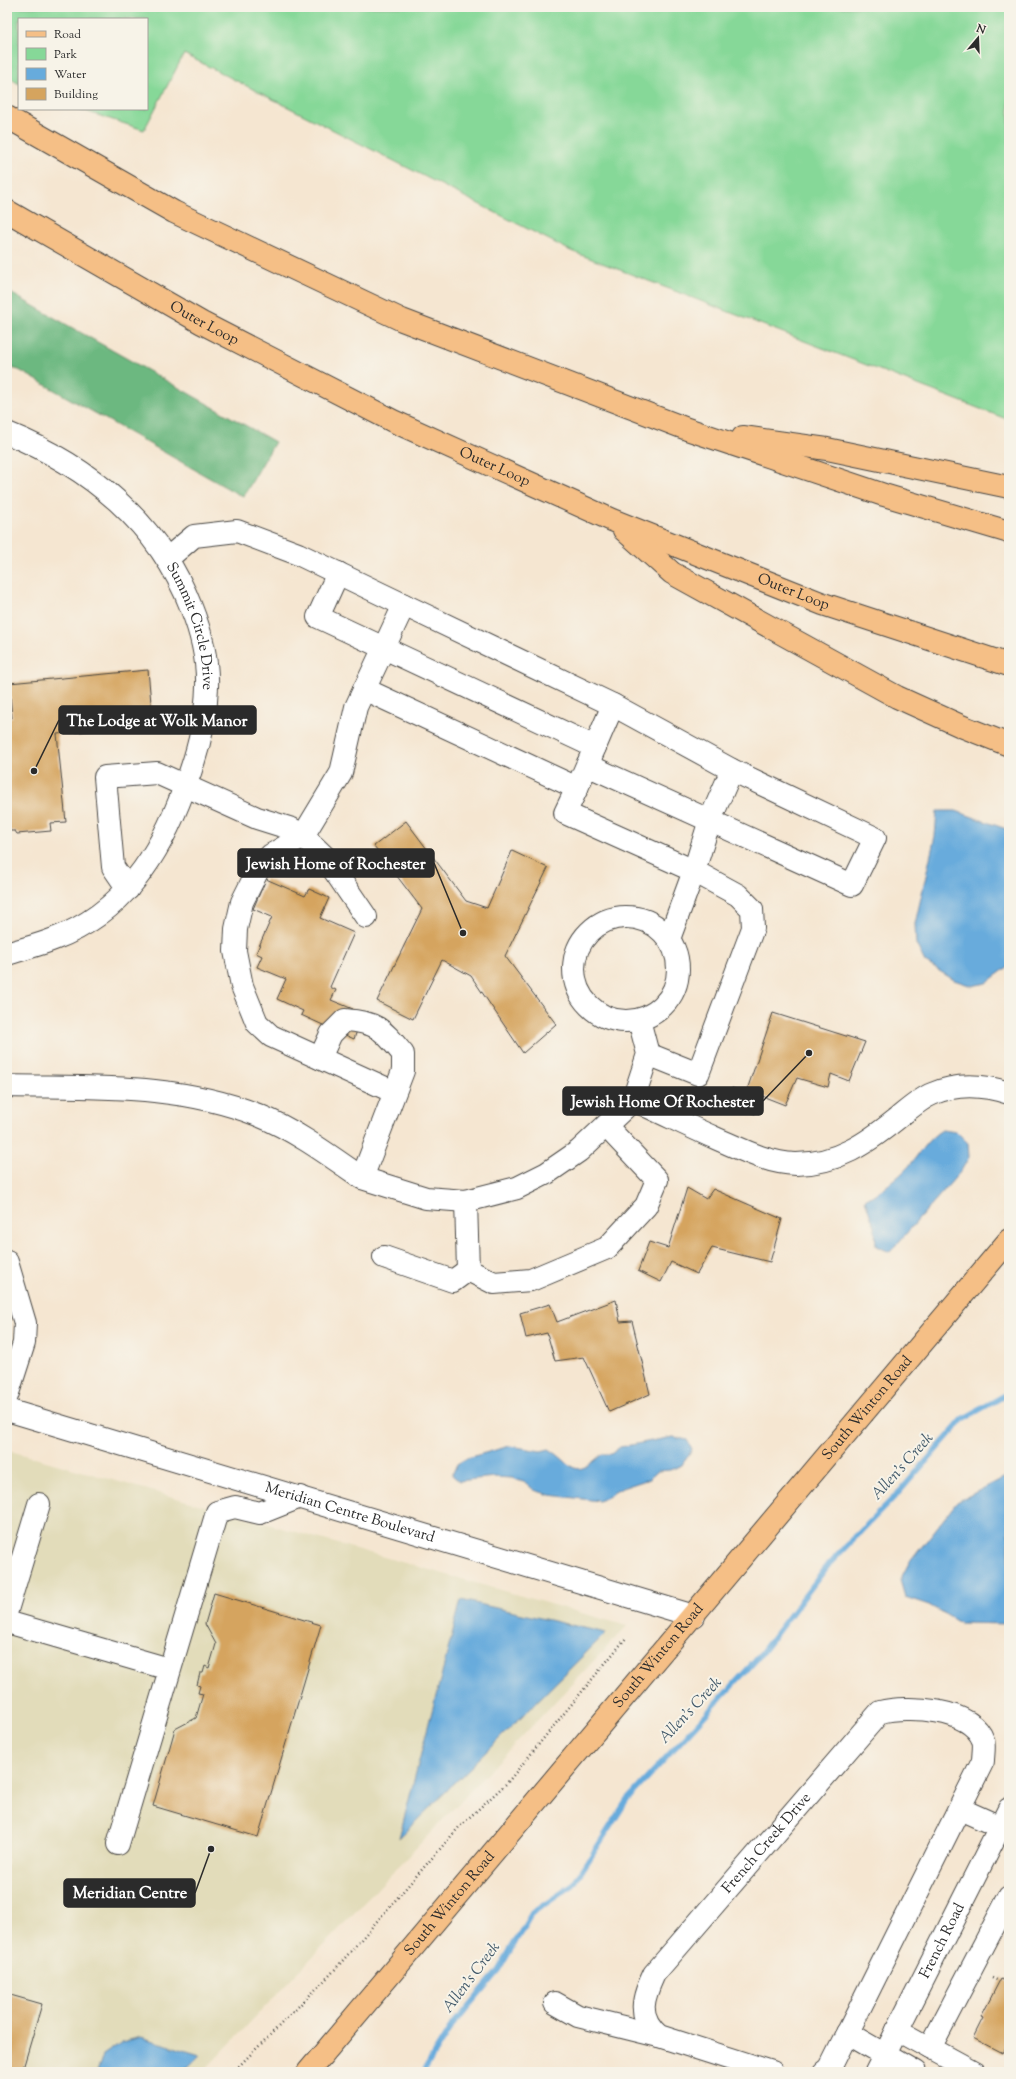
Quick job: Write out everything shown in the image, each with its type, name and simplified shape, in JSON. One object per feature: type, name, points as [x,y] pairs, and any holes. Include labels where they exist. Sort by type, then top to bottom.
[{"type":"main road","points":[[7,117],[174,212],[402,320],[687,429],[884,494],[1009,532]]},
{"type":"main road","name":"Outer Loop","points":[[7,211],[202,323],[393,421],[612,520],[823,604],[1009,665]]},
{"type":"main road","points":[[687,429],[826,449],[1009,488]]},
{"type":"main road","points":[[612,520],[672,573],[897,697],[961,726],[1009,745]]},
{"type":"main road","name":"South Winton Road","points":[[308,2072],[694,1616],[1009,1240]]},
{"type":"street","name":"Summit Circle Drive","points":[[7,433],[51,452],[82,472],[131,513],[150,535],[167,559],[183,586],[193,611],[206,661],[207,685],[205,716],[195,759],[171,824],[149,862],[128,889],[103,912],[77,929],[55,939],[7,954]]},
{"type":"street","points":[[167,559],[194,536],[237,531],[298,554],[338,573],[613,705],[732,770],[875,838],[852,885],[710,820],[384,648],[318,617],[338,573]]},
{"type":"street","points":[[394,1092],[271,1036],[257,1023],[242,986],[235,951],[236,930],[242,902],[260,866],[271,855],[303,836],[341,773],[356,707],[404,605],[402,604]]},
{"type":"street","points":[[364,689],[577,788]]},
{"type":"street","points":[[613,705],[565,813],[694,871],[738,895],[752,908],[753,928],[698,1074],[648,1054]]},
{"type":"street","points":[[669,939],[694,871],[710,820],[732,770]]},
{"type":"street","points":[[128,889],[113,867],[104,777],[157,773],[303,836],[325,857],[366,917]]},
{"type":"street","points":[[624,916],[641,918],[657,926],[669,939],[677,954],[678,971],[675,987],[667,1002],[654,1013],[639,1020],[621,1021],[604,1017],[589,1007],[579,993],[573,976],[574,958],[580,942],[591,928],[606,919],[624,916]]},
{"type":"street","points":[[320,1058],[331,1034],[345,1020],[363,1021],[383,1030],[403,1054],[403,1071],[362,1178]]},
{"type":"street","points":[[7,1086],[156,1090],[214,1100],[259,1116],[304,1139],[362,1178],[426,1198],[466,1201],[517,1188],[547,1173],[579,1152],[607,1127],[633,1100],[648,1054],[639,1020]]},
{"type":"street","points":[[633,1100],[746,1151],[771,1160],[796,1164],[828,1160],[854,1150],[876,1136],[910,1108],[932,1094],[953,1087],[974,1086],[994,1088],[1009,1093]]},
{"type":"street","points":[[468,1270],[494,1283],[531,1280],[607,1248],[646,1206],[657,1180],[607,1127]]},
{"type":"street","points":[[466,1201],[468,1270]]},
{"type":"street","points":[[384,1257],[453,1281],[468,1270]]},
{"type":"street","points":[[7,1262],[25,1323],[24,1343],[7,1396]]},
{"type":"street","name":"Meridian Centre Boulevard","points":[[7,1410],[694,1616]]},
{"type":"street","points":[[118,1844],[217,1512],[235,1507],[260,1513],[300,1497]]},
{"type":"street","points":[[7,1610],[39,1504]]},
{"type":"street","points":[[7,1622],[169,1669]]},
{"type":"street","name":"French Creek Drive","points":[[659,2036],[646,2022],[644,2013],[645,1993],[654,1974],[880,1712],[891,1709],[941,1711],[958,1716],[974,1725],[983,1740],[983,1761],[830,2068],[825,2072]]},
{"type":"street","points":[[960,1809],[1006,1823]]},
{"type":"street","name":"French Road","points":[[880,2064],[1006,1823]]},
{"type":"street","points":[[930,2048],[1009,1897]]},
{"type":"street","points":[[555,2003],[578,2016],[659,2036],[772,2072]]},
{"type":"street","points":[[897,2030],[974,2072]]},
{"type":"street","points":[[847,2033],[880,2064],[915,2072]]},
{"type":"path","points":[[233,2072],[331,1974],[460,1826],[507,1783],[626,1638]]},
{"type":"path","points":[[992,1978],[999,1981]]},
{"type":"shaded area","points":[[7,1450],[627,1626],[203,2072],[7,2072]]},
{"type":"green space","points":[[7,7],[1009,7],[1009,420],[571,251],[184,54],[144,130],[82,110],[148,110],[148,18],[18,18],[18,83],[7,76]]},
{"type":"green space","points":[[7,291],[275,442],[243,497],[19,370],[7,367]]},
{"type":"water","points":[[937,811],[956,811],[1009,830],[1009,966],[986,983],[972,986],[954,980],[925,962],[916,944],[915,924],[935,836]]},
{"type":"water","points":[[942,1130],[957,1132],[968,1143],[969,1157],[961,1171],[890,1252],[876,1246],[875,1229],[865,1200],[883,1189],[899,1176],[928,1142]]},
{"type":"water","points":[[673,1437],[687,1440],[692,1449],[682,1465],[670,1470],[658,1471],[649,1479],[622,1488],[599,1501],[550,1495],[534,1490],[526,1483],[512,1478],[494,1477],[459,1481],[452,1475],[457,1464],[467,1458],[510,1446],[541,1451],[549,1449],[569,1465],[579,1469],[585,1467],[602,1454],[611,1454],[620,1447]]},
{"type":"water","points":[[1009,1475],[1009,1624],[960,1623],[929,1605],[905,1597],[900,1580],[909,1563],[957,1502]]},
{"type":"water","points":[[461,1600],[606,1633],[399,1838]]},
{"type":"water","points":[[141,2037],[200,2055],[183,2072],[97,2072],[103,2055],[122,2042]]},
{"type":"building","points":[[148,670],[153,725],[57,734],[66,822],[50,823],[51,831],[17,834],[15,831],[9,831],[7,808],[7,719],[12,718],[9,683]]},
{"type":"building","points":[[406,821],[466,901],[487,908],[512,851],[548,868],[505,956],[556,1024],[523,1053],[471,976],[442,960],[413,1019],[377,1001],[422,909],[374,846]]},
{"type":"building","points":[[266,879],[305,896],[309,889],[329,898],[320,918],[354,933],[330,987],[336,990],[331,1000],[353,1009],[348,1021],[359,1025],[354,1039],[301,1015],[303,1011],[277,999],[286,979],[257,967],[262,956],[256,953],[272,917],[253,909]]},
{"type":"building","points":[[773,1013],[865,1042],[849,1081],[831,1074],[828,1087],[797,1078],[785,1105],[762,1096],[755,1114],[728,1104],[732,1088],[746,1093]]},
{"type":"building","points":[[687,1188],[706,1199],[713,1189],[782,1219],[770,1262],[712,1248],[697,1274],[671,1262],[661,1282],[638,1271],[649,1242],[668,1248]]},
{"type":"building","points":[[616,1300],[620,1322],[632,1321],[650,1394],[609,1412],[584,1357],[555,1361],[547,1333],[526,1338],[520,1313],[550,1304],[557,1322]]},
{"type":"building","points":[[214,1593],[321,1625],[258,1837],[153,1806],[175,1729],[196,1718],[203,1694],[198,1693],[200,1686],[197,1685],[200,1673],[203,1673],[205,1666],[209,1668],[216,1644],[205,1624]]},
{"type":"building","points":[[1001,1978],[1009,1982],[1009,2039],[1002,2053],[973,2038],[983,2018],[981,2017]]},
{"type":"building","points":[[7,1994],[42,2004],[22,2072],[7,2072]]},
{"type":"waterway","name":"Allen's Creek","points":[[423,2072],[450,2028],[498,1971],[532,1913],[573,1885],[627,1800],[756,1660],[829,1564],[900,1491],[963,1419],[1009,1393]]},
{"type":"place","name":"The Lodge at Wolk Manor","points":[[34,771]]},
{"type":"place","name":"Jewish Home of Rochester","points":[[463,933]]},
{"type":"place","name":"Jewish Home Of Rochester","points":[[809,1053]]},
{"type":"place","name":"Meridian Centre","points":[[211,1849]]}]
